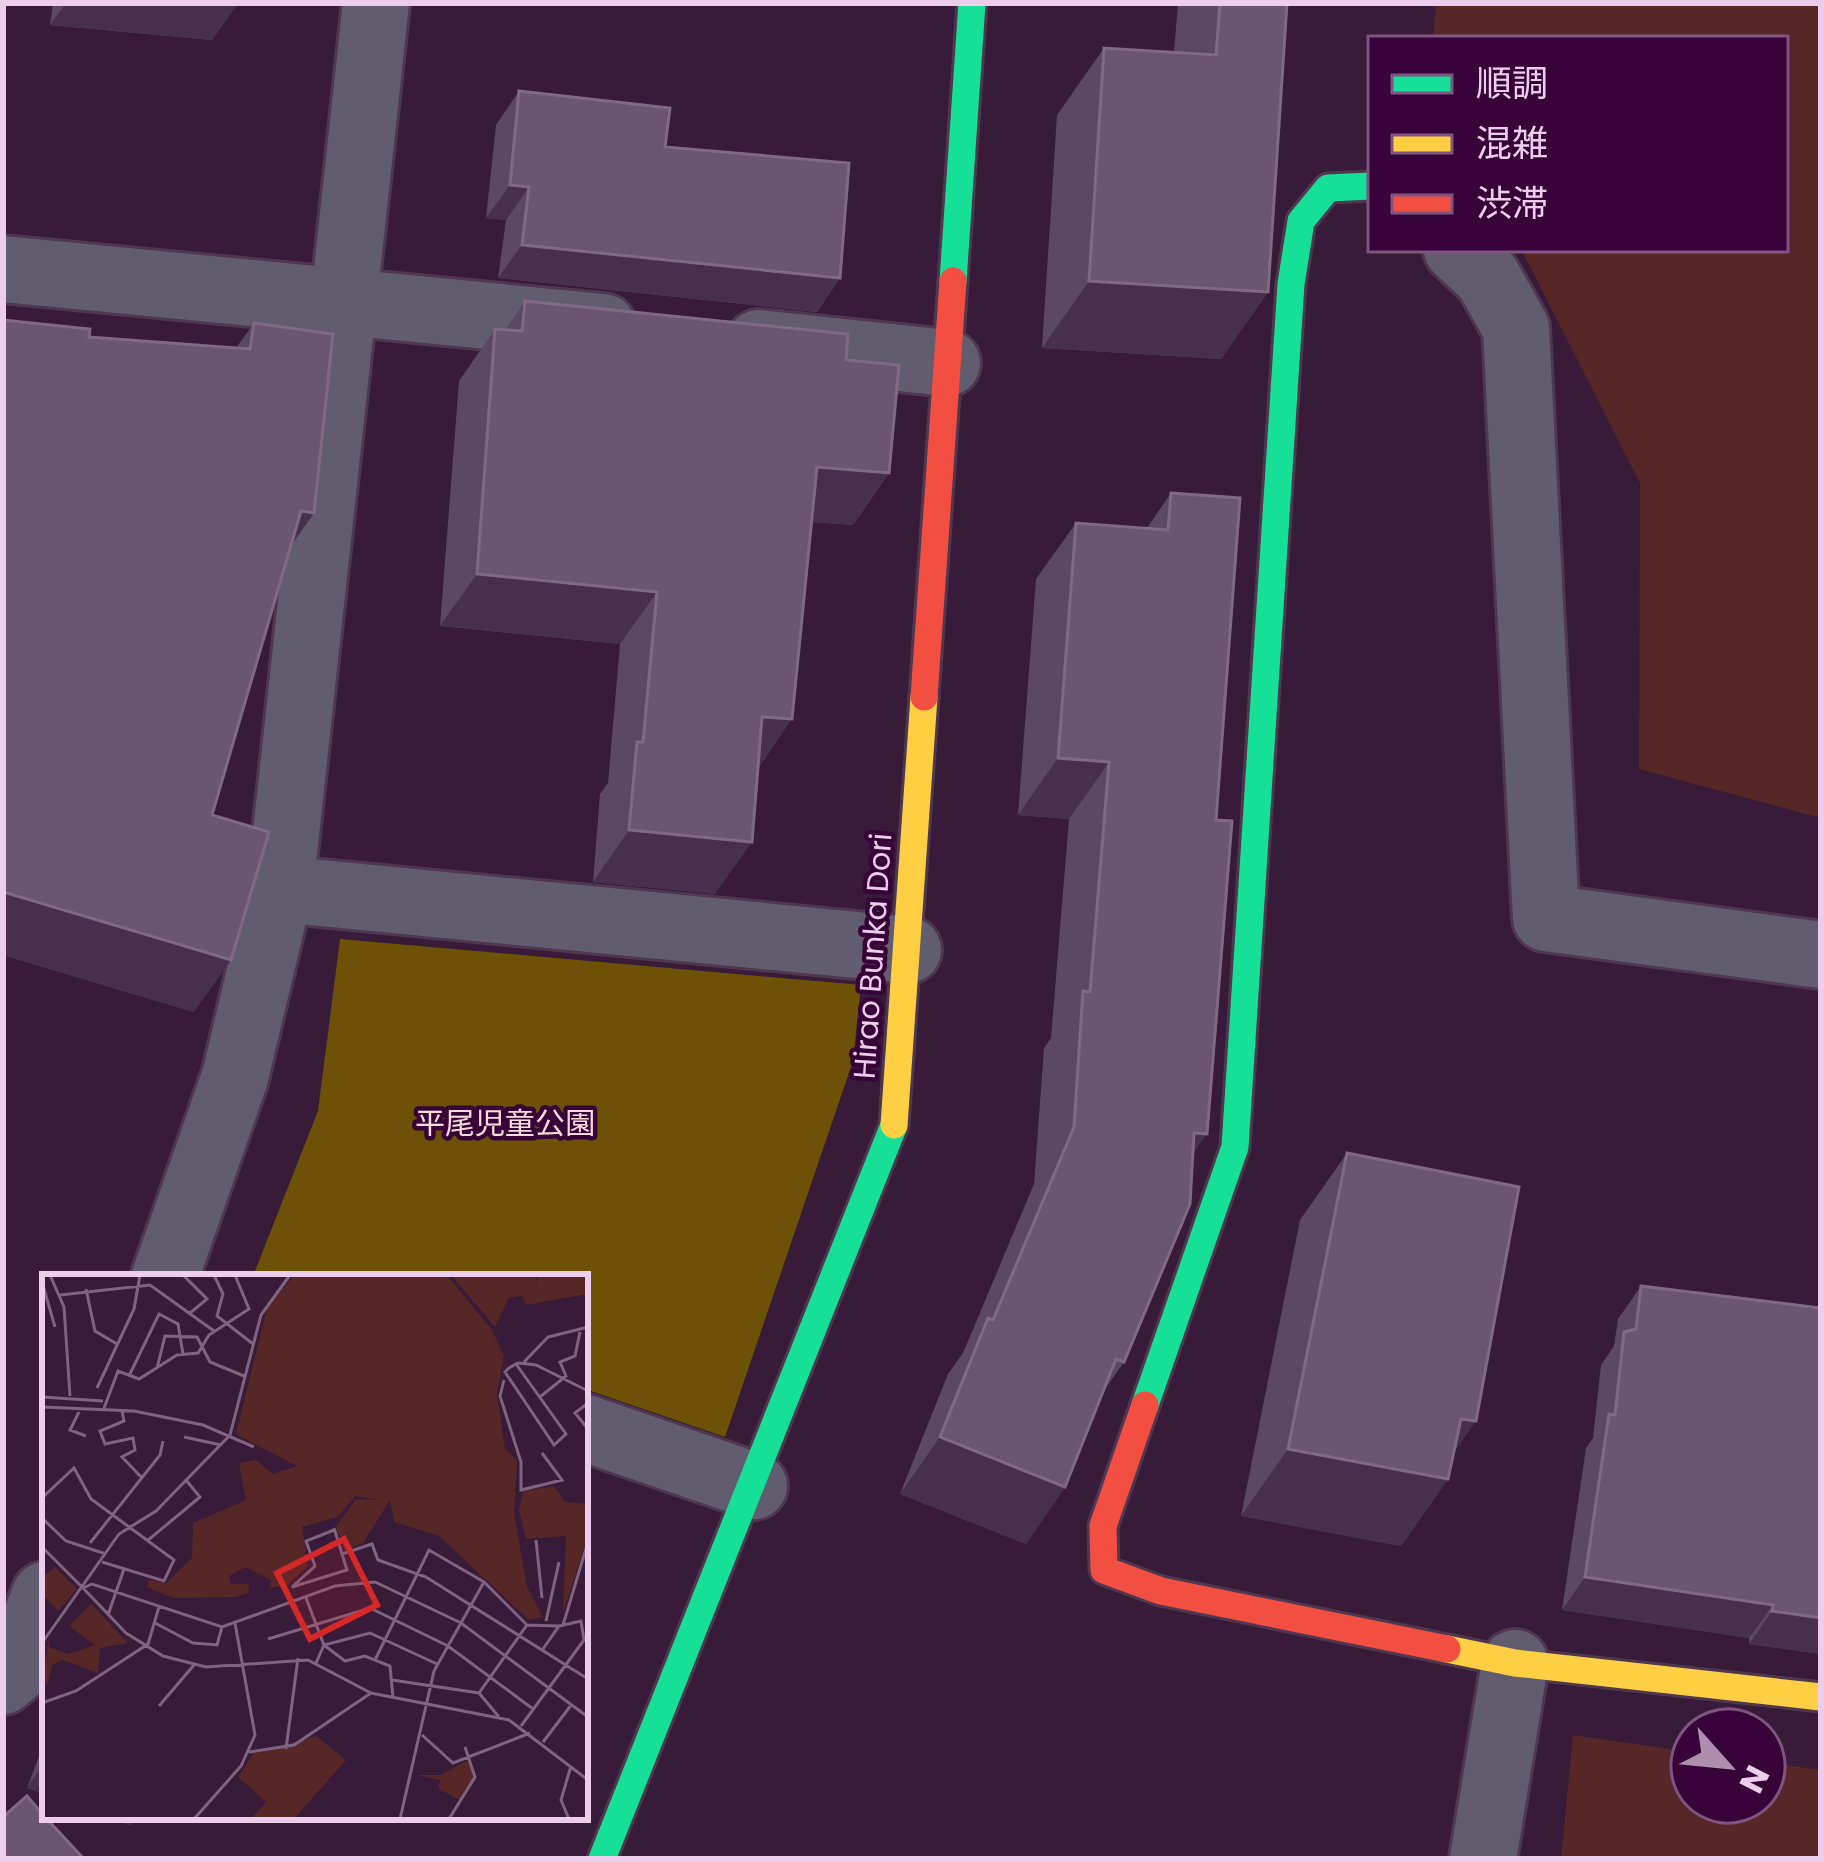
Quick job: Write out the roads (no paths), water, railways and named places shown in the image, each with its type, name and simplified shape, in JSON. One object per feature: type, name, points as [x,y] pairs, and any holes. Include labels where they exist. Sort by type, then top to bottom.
[{"type":"street","points":[[166,1274],[235,1077],[280,889],[376,3]]},
{"type":"street","name":"Hirao Bunka Dori","points":[[602,1859],[893,1133],[972,3]]},
{"type":"street","points":[[1368,186],[1328,188],[1301,221],[1291,284],[1235,1147],[1103,1526],[1104,1570],[1161,1591],[1515,1663],[1821,1697]]},
{"type":"street","points":[[1459,252],[1488,278],[1516,328],[1546,918],[1821,955]]},
{"type":"street","points":[[3,269],[947,363]]},
{"type":"street","points":[[280,889],[908,950]]},
{"type":"street","points":[[588,1429],[754,1486]]},
{"type":"street","points":[[3,1681],[17,1669],[42,1603]]},
{"type":"street","points":[[1484,1859],[1515,1663]]},
{"type":"park label","name":"平尾児童公園","points":[[505,1124]]}]
